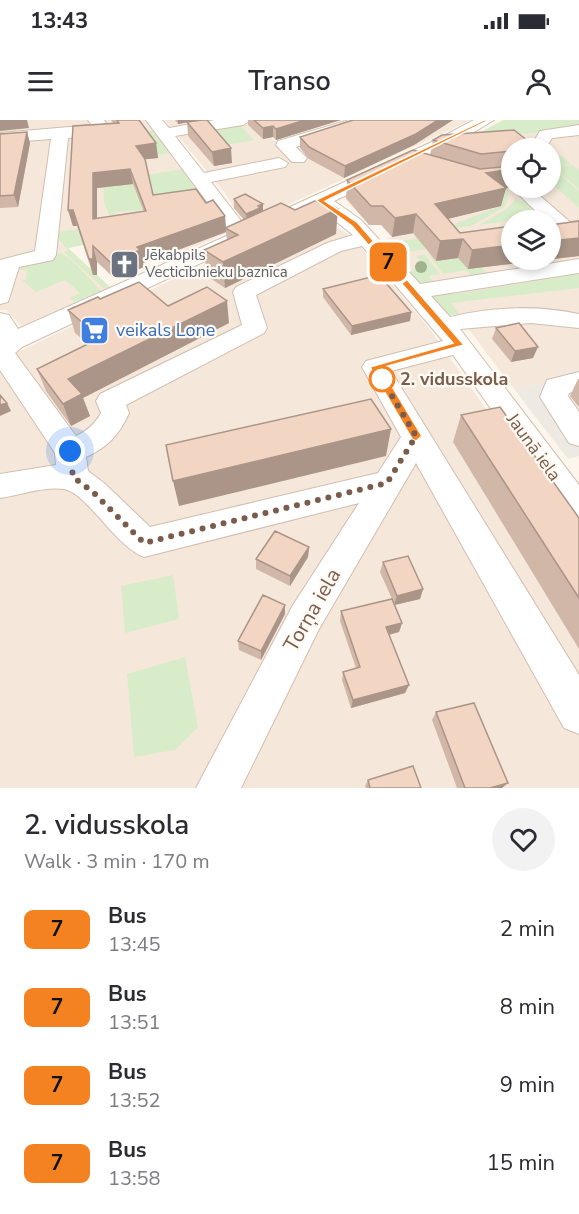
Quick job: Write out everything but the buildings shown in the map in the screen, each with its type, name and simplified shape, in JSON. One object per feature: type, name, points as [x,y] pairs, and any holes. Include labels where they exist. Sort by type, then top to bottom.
[{"type":"street","points":[[0,138],[102,129],[96,120]]},
{"type":"street","points":[[159,127],[243,120]]},
{"type":"street","points":[[317,120],[335,129]]},
{"type":"street","points":[[298,159],[284,145],[365,120]]},
{"type":"street","points":[[387,483],[144,543],[93,492],[71,464],[1,352],[4,336],[243,236],[409,159],[486,120]]},
{"type":"street","points":[[290,126],[304,139]]},
{"type":"street","points":[[159,127],[243,236]]},
{"type":"street","points":[[0,297],[9,263],[45,255],[60,133]]},
{"type":"street","points":[[544,138],[546,134],[575,134]]},
{"type":"street","points":[[409,159],[435,168]]},
{"type":"street","points":[[200,179],[279,163]]},
{"type":"street","points":[[532,198],[566,229],[579,227]]},
{"type":"street","name":"Jaunā iela","points":[[320,200],[344,215],[367,238],[452,336],[579,509]]},
{"type":"street","points":[[0,486],[48,477],[71,464],[107,430],[115,413],[110,401],[255,328],[244,292],[334,247],[367,238]]},
{"type":"street","points":[[415,292],[579,266]]},
{"type":"street","points":[[579,321],[567,318],[513,318],[457,323],[452,336],[375,367],[579,713]]},
{"type":"street","points":[[579,381],[557,387],[554,397],[579,435]]},
{"type":"street","name":"Torņa iela","points":[[218,788],[306,617],[416,436]]},
{"type":"street","points":[[537,452],[579,441]]},
{"type":"shaded area","points":[[0,120],[147,120],[228,232],[171,258],[141,234],[68,248],[110,287],[21,326],[6,310],[0,310]]},
{"type":"shaded area","points":[[165,120],[243,120],[250,127],[307,158],[404,120],[471,120],[251,222],[238,214],[225,193]]},
{"type":"shaded area","points":[[579,128],[579,370],[568,372],[558,380],[514,389],[464,323],[381,240],[392,237],[390,212],[362,218],[345,199],[394,176],[501,140],[501,198],[561,198],[561,138],[507,138]]},
{"type":"shaded area","points":[[303,219],[326,220],[352,237],[376,265],[429,328],[579,542],[579,788],[0,788],[0,360]]},
{"type":"shaded area","points":[[579,370],[579,456],[568,459],[514,389],[558,380],[568,372]]},
{"type":"green space","points":[[503,120],[579,120],[579,128],[517,135],[451,148]]},
{"type":"green space","points":[[240,125],[254,140],[226,145],[221,136],[211,128]]},
{"type":"green space","points":[[156,130],[171,153],[110,160],[148,175],[182,169],[207,197],[204,198],[201,194],[161,200],[146,210],[115,212],[117,238],[68,248],[110,287],[105,289],[64,252],[68,250],[56,236],[56,232],[92,228],[110,217],[104,202],[101,138]]},
{"type":"green space","points":[[562,156],[571,164],[561,166]]},
{"type":"green space","points":[[572,165],[579,170],[579,189],[561,174],[561,166]]},
{"type":"green space","points":[[561,176],[579,191],[579,208],[561,192]]},
{"type":"green space","points":[[501,184],[501,198],[508,198],[506,206],[471,226],[392,237],[452,225],[500,206]]},
{"type":"green space","points":[[516,198],[519,201],[527,200],[540,210],[504,210]]},
{"type":"green space","points":[[501,212],[501,222],[479,225]]},
{"type":"green space","points":[[417,238],[427,249],[395,254],[385,244]]},
{"type":"green space","points":[[61,253],[75,263],[101,291],[74,302],[70,298],[80,293],[65,280],[36,292],[22,280],[26,280],[27,270],[16,270],[18,263]]},
{"type":"green space","points":[[424,254],[440,274],[429,276],[435,284],[418,282],[408,272],[425,266],[416,256]]},
{"type":"green space","points":[[428,254],[460,258],[476,265],[488,274],[472,277],[466,270],[443,274]]},
{"type":"green space","points":[[579,274],[579,288],[451,303],[459,314],[449,315],[432,297],[441,291],[443,294],[455,294]]},
{"type":"green space","points":[[173,575],[179,619],[125,633],[121,586]]},
{"type":"green space","points":[[185,657],[198,727],[175,750],[134,757],[127,674]]},
{"type":"bus line","name":"7","points":[[416,436],[375,367],[459,345],[446,326],[354,224],[320,200],[440,145],[486,120]]},
{"type":"place","name":"Jēkabpils Vecticībnieku baznīca","points":[[124,264]]},
{"type":"place","name":"veikals Lone","points":[[95,330]]},
{"type":"place","name":"2. vidusskola","points":[[382,379]]},
{"type":"route","points":[[70,451],[73,477],[93,492],[121,523],[144,543],[387,483],[416,436],[382,379]]}]
